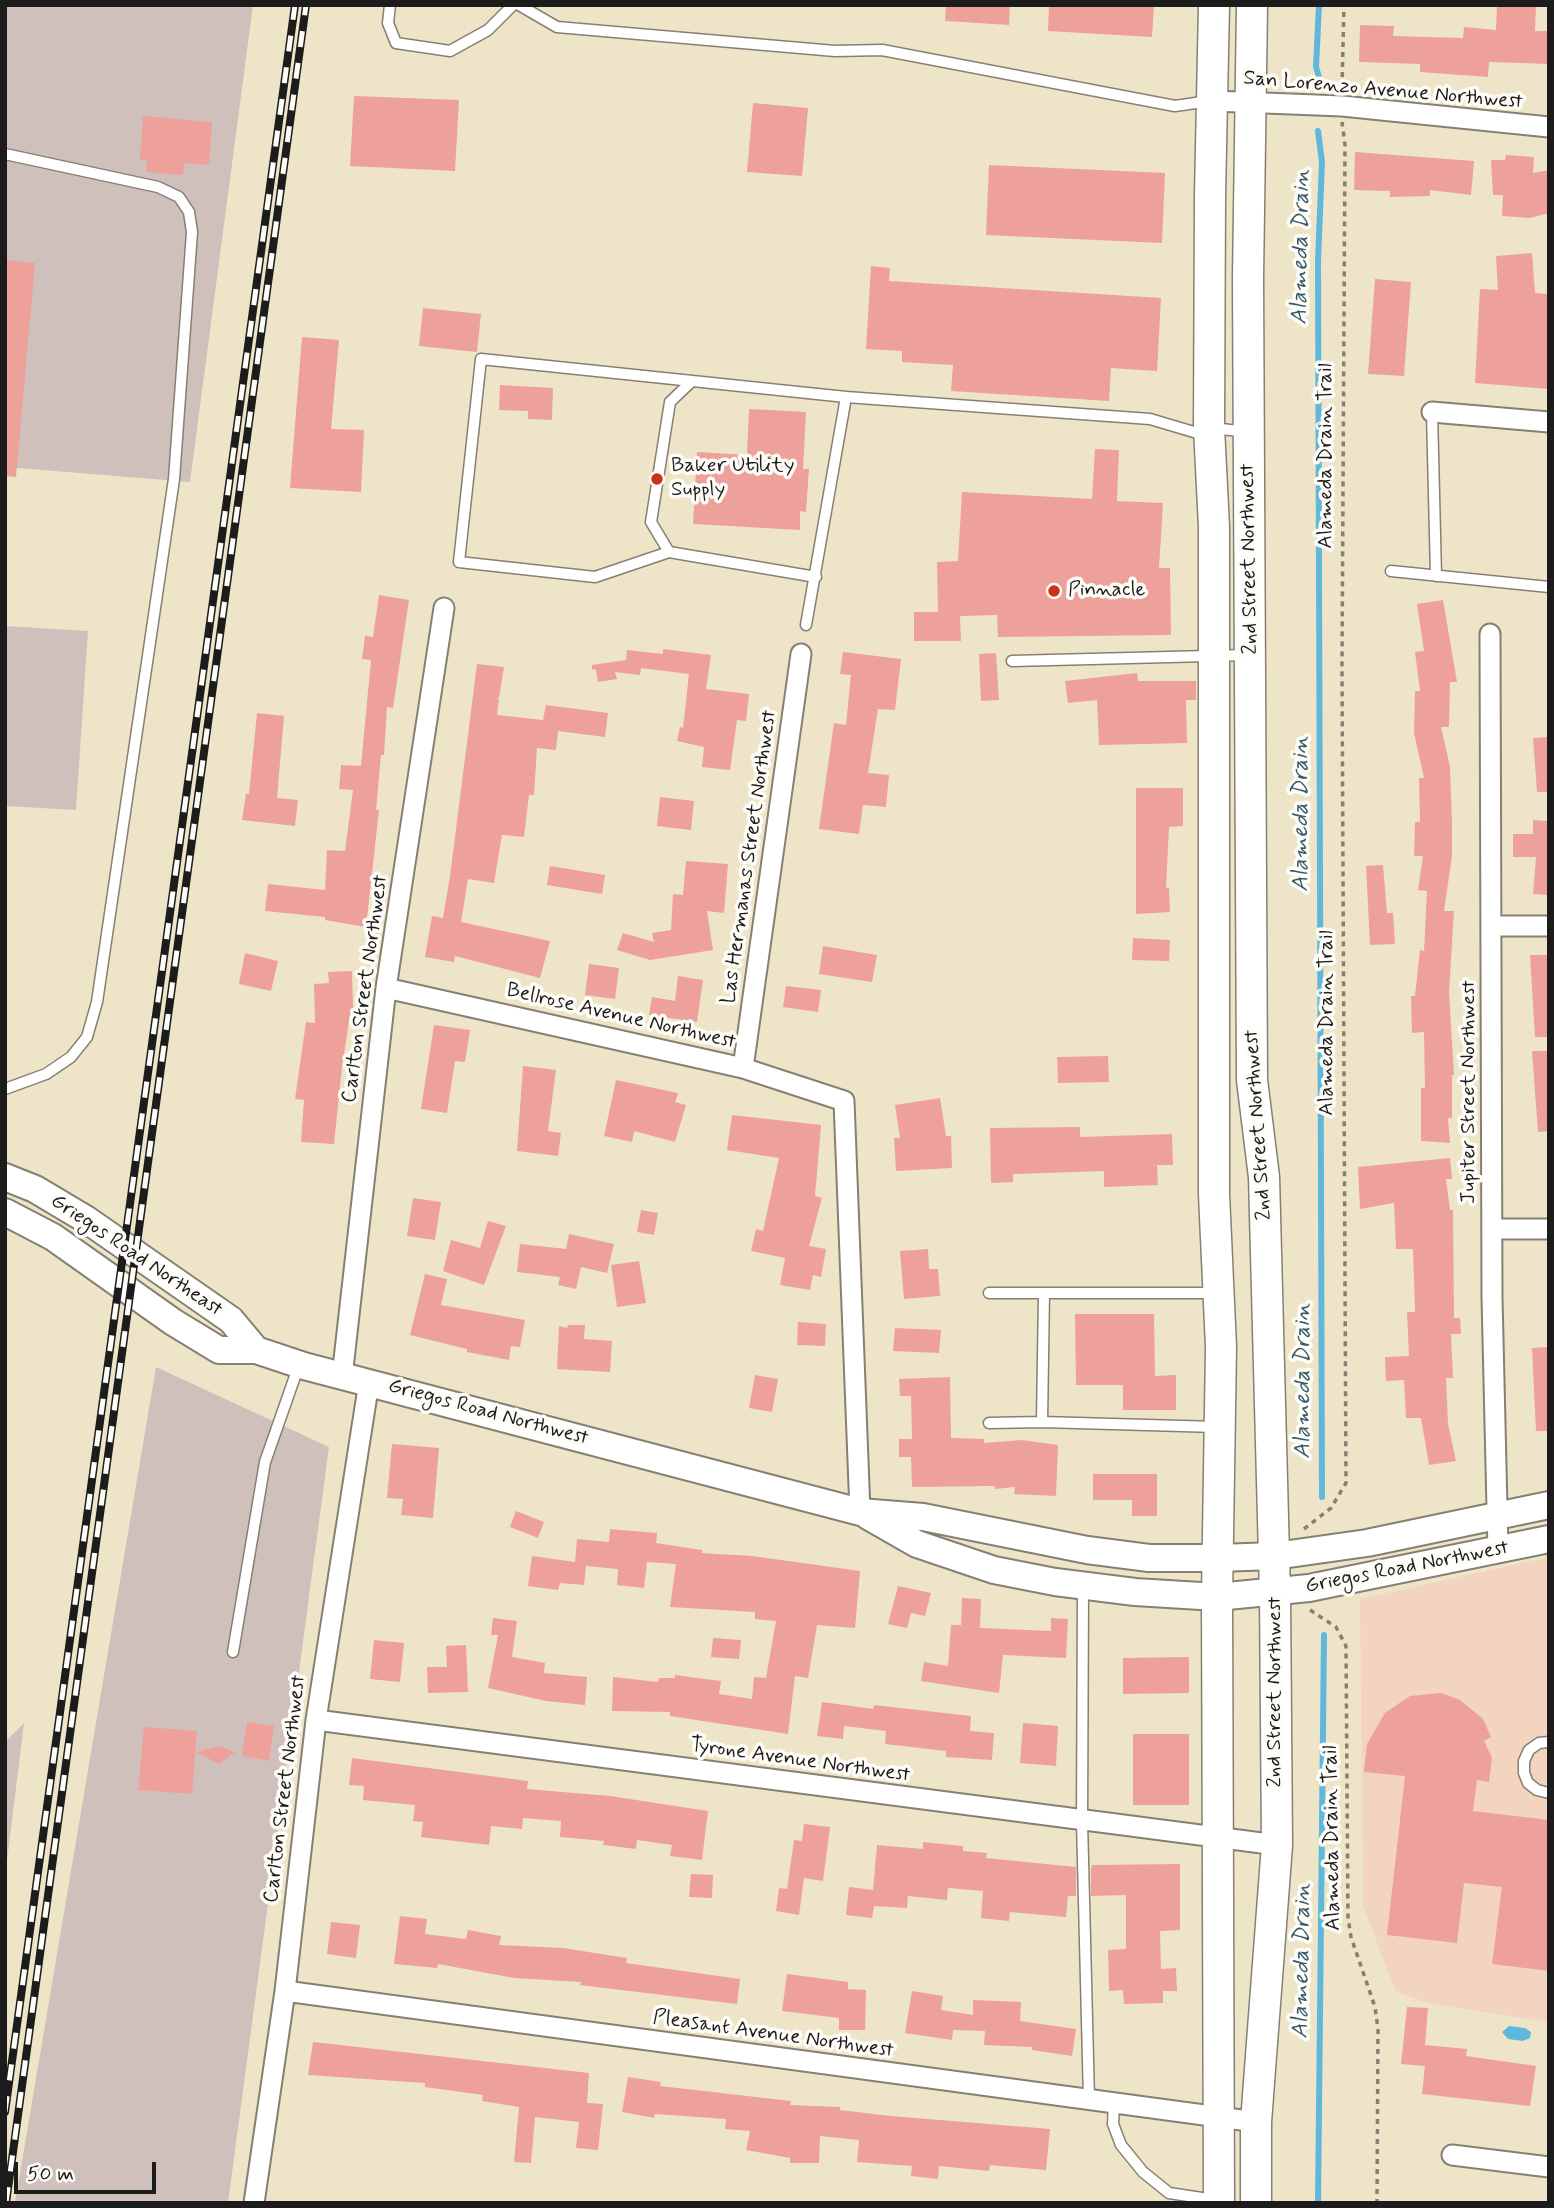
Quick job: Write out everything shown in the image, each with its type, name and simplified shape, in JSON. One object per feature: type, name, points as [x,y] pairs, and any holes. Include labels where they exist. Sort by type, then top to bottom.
[{"type":"main road","name":"2nd Street Northwest","points":[[1214,5],[1213,101],[1229,276],[1249,432],[1251,655],[1234,1019],[1213,1083],[1220,1427],[1217,1597],[1219,2201]]},
{"type":"main road","name":"2nd Street Northwest","points":[[1252,5],[1252,101],[1210,432],[1214,527],[1213,654],[1234,1019],[1252,1080],[1264,1177],[1275,1556],[1277,1845],[1256,2122],[1256,2203]]},
{"type":"main road","name":"Griegos Road Northeast","points":[[5,1177],[35,1189],[87,1220],[231,1320],[256,1350]]},
{"type":"main road","name":"Griegos Road Northeast","points":[[5,1212],[53,1237],[130,1291]]},
{"type":"main road","name":"Griegos Road Northwest","points":[[130,1291],[219,1350],[256,1350],[342,1377],[860,1512],[923,1517],[1018,1538],[1124,1555],[1218,1558],[1275,1556],[1367,1543],[1549,1505]]},
{"type":"main road","name":"Griegos Road Northwest","points":[[860,1512],[917,1544],[994,1570],[1083,1586],[1217,1597],[1275,1594],[1549,1539]]},
{"type":"street","name":"San Lorenzo Avenue Northwest","points":[[1213,101],[1342,106],[1549,127]]},
{"type":"street","points":[[1432,412],[1549,422]]},
{"type":"street","name":"Carlton Street Northwest","points":[[342,1377],[386,988],[444,608]]},
{"type":"street","name":"Jupiter Street Northwest","points":[[1490,634],[1492,1229],[1498,1550]]},
{"type":"street","name":"Las Hermanas Street Northwest","points":[[743,1068],[801,654]]},
{"type":"street","points":[[1493,926],[1549,926]]},
{"type":"street","name":"Bellrose Avenue Northwest","points":[[386,988],[743,1068],[844,1101],[860,1512]]},
{"type":"street","points":[[1492,1229],[1549,1229]]},
{"type":"street","name":"Carlton Street Northwest","points":[[254,2203],[285,1991],[316,1720],[369,1382]]},
{"type":"street","name":"Tyrone Avenue Northwest","points":[[316,1720],[1277,1845]]},
{"type":"street","name":"Pleasant Avenue Northwest","points":[[285,1991],[1256,2122]]},
{"type":"street","points":[[1452,2155],[1549,2167]]},
{"type":"lane","points":[[390,5],[388,23],[396,43],[450,51],[488,30],[513,5]]},
{"type":"lane","points":[[519,5],[557,27],[835,51],[882,50],[1175,106],[1213,101]]},
{"type":"lane","points":[[5,154],[158,187],[178,197],[188,212],[192,232],[174,479],[97,1002],[87,1037],[71,1057],[46,1074],[5,1089]]},
{"type":"lane","points":[[816,577],[669,552],[596,577],[459,562],[481,359],[846,397],[1150,419],[1210,432],[1249,432]]},
{"type":"lane","points":[[669,552],[651,522],[670,402],[692,381]]},
{"type":"lane","points":[[806,625],[846,397]]},
{"type":"lane","points":[[1432,412],[1436,576]]},
{"type":"lane","points":[[1391,571],[1549,587]]},
{"type":"lane","points":[[1012,661],[1251,655]]},
{"type":"lane","points":[[989,1293],[1218,1293]]},
{"type":"lane","points":[[1042,1423],[1044,1293]]},
{"type":"lane","points":[[233,1651],[265,1462],[299,1365]]},
{"type":"lane","points":[[989,1423],[1220,1427]]},
{"type":"lane","points":[[1083,1586],[1082,1821],[1090,2101]]},
{"type":"lane","points":[[1549,1741],[1529,1750],[1524,1762],[1528,1783],[1537,1790],[1549,1793]]},
{"type":"lane","points":[[1114,2104],[1113,2124],[1121,2146],[1143,2172],[1169,2193],[1219,2201]]},
{"type":"path","points":[[1342,90],[1344,5]]},
{"type":"path","name":"Alameda Drain Trail","points":[[1304,1529],[1331,1508],[1346,1483],[1342,666],[1345,145],[1342,122]]},
{"type":"path","name":"Alameda Drain Trail","points":[[1311,1610],[1336,1627],[1346,1646],[1348,1918],[1350,1937],[1375,2007],[1378,2029],[1377,2203]]},
{"type":"shaded area","points":[[5,5],[253,5],[190,482],[5,467]]},
{"type":"shaded area","points":[[5,626],[88,631],[76,810],[5,806]]},
{"type":"shaded area","points":[[156,1367],[329,1447],[228,2203],[15,2203]]},
{"type":"shaded area","points":[[1549,1557],[1549,2022],[1431,2004],[1396,1992],[1363,1906],[1360,1599]]},
{"type":"shaded area","points":[[24,1723],[5,1877],[5,1742]]},
{"type":"water","points":[[1509,2026],[1525,2028],[1531,2032],[1530,2038],[1523,2041],[1508,2039],[1502,2032]]},
{"type":"building","points":[[946,5],[1010,5],[1009,25],[945,21]]},
{"type":"building","points":[[1049,5],[1154,5],[1152,37],[1048,31]]},
{"type":"building","points":[[1497,5],[1536,5],[1535,31],[1549,31],[1549,64],[1489,62],[1488,77],[1420,72],[1420,64],[1359,62],[1360,25],[1394,26],[1393,36],[1463,38],[1464,27],[1496,30]]},
{"type":"building","points":[[354,96],[459,100],[455,171],[350,166]]},
{"type":"building","points":[[753,103],[808,108],[802,176],[747,172]]},
{"type":"building","points":[[143,116],[212,122],[209,165],[184,163],[183,175],[146,172],[147,160],[140,160]]},
{"type":"building","points":[[1355,152],[1474,161],[1471,195],[1430,190],[1430,196],[1390,197],[1390,191],[1354,190]]},
{"type":"building","points":[[1506,155],[1534,157],[1533,173],[1549,170],[1549,213],[1530,218],[1502,216],[1503,195],[1493,195],[1491,160],[1505,160]]},
{"type":"building","points":[[989,165],[1165,173],[1162,243],[986,235]]},
{"type":"building","points":[[1532,253],[1535,293],[1549,294],[1549,389],[1475,383],[1480,289],[1498,290],[1496,256]]},
{"type":"building","points":[[5,260],[35,263],[16,477],[5,476]]},
{"type":"building","points":[[871,266],[890,268],[889,281],[1161,298],[1157,371],[1111,368],[1109,401],[951,391],[953,365],[902,362],[902,351],[866,349]]},
{"type":"building","points":[[1375,279],[1411,282],[1404,376],[1368,374]]},
{"type":"building","points":[[423,308],[481,314],[477,352],[419,346]]},
{"type":"building","points":[[302,337],[339,340],[331,429],[364,430],[361,492],[290,488]]},
{"type":"building","points":[[500,385],[553,388],[552,420],[528,419],[528,411],[499,410]]},
{"type":"building","points":[[749,409],[806,412],[803,469],[809,469],[806,512],[800,511],[800,530],[693,524],[697,452],[747,455]]},
{"type":"building","points":[[1095,449],[1119,450],[1117,501],[1163,503],[1159,568],[1170,568],[1171,635],[998,637],[997,615],[960,616],[961,641],[914,641],[914,612],[938,612],[937,562],[958,561],[962,492],[1092,499]]},
{"type":"building","points":[[379,595],[409,600],[393,708],[387,707],[366,927],[325,920],[325,917],[265,911],[268,884],[325,890],[327,850],[345,851],[353,790],[339,789],[341,765],[361,766],[371,660],[362,659],[365,636],[373,637]]},
{"type":"building","points":[[1443,600],[1457,682],[1450,682],[1449,727],[1441,727],[1450,767],[1452,822],[1452,856],[1444,911],[1454,911],[1449,992],[1454,1075],[1452,1118],[1448,1118],[1450,1143],[1421,1141],[1421,1088],[1425,1088],[1424,1032],[1412,1033],[1411,996],[1415,996],[1420,950],[1424,951],[1427,891],[1418,890],[1423,856],[1414,856],[1415,822],[1420,822],[1419,778],[1424,778],[1414,733],[1415,691],[1420,691],[1415,652],[1424,651],[1417,604]]},
{"type":"building","points":[[663,649],[711,655],[706,689],[749,694],[746,721],[737,720],[730,770],[702,767],[704,747],[677,741],[680,727],[683,728],[689,674],[641,668],[640,675],[615,672],[617,679],[598,682],[596,670],[592,669],[592,665],[626,660],[627,650],[663,654]]},
{"type":"building","points":[[843,652],[901,659],[895,710],[878,709],[868,773],[889,775],[886,807],[863,805],[859,834],[819,829],[834,723],[846,725],[851,675],[840,674]]},
{"type":"building","points":[[996,653],[999,700],[981,701],[979,654]]},
{"type":"building","points":[[477,664],[504,667],[499,698],[496,699],[499,699],[497,715],[543,720],[546,705],[608,713],[605,737],[558,731],[556,750],[537,748],[534,795],[529,795],[524,837],[502,835],[494,883],[468,879],[461,922],[550,941],[540,978],[455,956],[454,962],[425,957],[432,916],[443,918]]},
{"type":"building","points":[[1137,673],[1138,681],[1196,681],[1196,700],[1186,700],[1187,743],[1099,745],[1097,700],[1068,703],[1065,681]]},
{"type":"building","points":[[257,713],[284,716],[277,798],[298,800],[295,826],[242,820],[246,794],[249,794]]},
{"type":"building","points":[[1549,737],[1549,792],[1537,792],[1533,738]]},
{"type":"building","points":[[1136,788],[1183,788],[1183,826],[1169,827],[1166,888],[1169,888],[1170,912],[1136,914]]},
{"type":"building","points":[[660,797],[694,801],[691,830],[657,826]]},
{"type":"building","points":[[1533,820],[1549,821],[1549,895],[1533,894],[1536,857],[1513,857],[1513,834],[1533,834]]},
{"type":"building","points":[[686,861],[728,864],[724,913],[707,911],[713,950],[650,960],[617,950],[623,933],[654,942],[652,933],[671,930],[673,894],[683,895]]},
{"type":"building","points":[[1383,865],[1387,913],[1393,913],[1395,944],[1370,945],[1366,866]]},
{"type":"building","points":[[550,866],[605,875],[602,894],[547,885]]},
{"type":"building","points":[[1133,938],[1170,940],[1169,961],[1132,960]]},
{"type":"building","points":[[823,946],[877,955],[872,982],[819,974]]},
{"type":"building","points":[[245,953],[278,961],[271,991],[239,984]]},
{"type":"building","points":[[1530,955],[1549,955],[1549,1037],[1535,1037]]},
{"type":"building","points":[[589,964],[619,968],[615,999],[585,995]]},
{"type":"building","points":[[352,971],[353,1008],[342,1067],[334,1144],[301,1142],[304,1100],[295,1099],[306,1022],[315,1023],[314,984],[329,983],[328,972]]},
{"type":"building","points":[[678,976],[703,980],[697,1022],[649,1015],[652,997],[675,1001]]},
{"type":"building","points":[[786,986],[821,990],[818,1012],[783,1007]]},
{"type":"building","points":[[434,1025],[470,1030],[465,1062],[455,1061],[447,1113],[421,1109]]},
{"type":"building","points":[[1532,1051],[1549,1051],[1549,1131],[1538,1132]]},
{"type":"building","points":[[1108,1056],[1109,1082],[1058,1083],[1057,1057]]},
{"type":"building","points":[[523,1066],[556,1070],[548,1131],[561,1133],[558,1156],[517,1151]]},
{"type":"building","points":[[616,1080],[678,1093],[675,1102],[686,1105],[675,1142],[634,1131],[632,1142],[604,1136]]},
{"type":"building","points":[[940,1098],[946,1136],[951,1136],[952,1168],[896,1171],[894,1138],[900,1138],[895,1105]]},
{"type":"building","points":[[732,1115],[821,1125],[815,1196],[822,1198],[809,1246],[826,1249],[821,1277],[813,1275],[810,1290],[780,1285],[785,1258],[751,1251],[756,1229],[763,1231],[779,1158],[727,1150]]},
{"type":"building","points":[[1080,1127],[1080,1137],[1172,1134],[1173,1165],[1157,1165],[1158,1185],[1104,1187],[1104,1171],[1013,1174],[1013,1182],[991,1183],[990,1128]]},
{"type":"building","points":[[1450,1158],[1452,1179],[1446,1179],[1450,1210],[1453,1210],[1454,1318],[1460,1318],[1461,1334],[1451,1334],[1453,1378],[1446,1378],[1448,1424],[1456,1461],[1429,1465],[1421,1418],[1406,1418],[1404,1380],[1386,1381],[1385,1357],[1409,1356],[1407,1312],[1415,1312],[1413,1249],[1396,1249],[1394,1203],[1360,1209],[1358,1167]]},
{"type":"building","points":[[413,1198],[441,1202],[435,1240],[407,1236]]},
{"type":"building","points":[[641,1210],[658,1213],[654,1235],[637,1232]]},
{"type":"building","points":[[488,1221],[506,1226],[484,1285],[443,1271],[451,1240],[480,1248]]},
{"type":"building","points":[[569,1234],[614,1244],[607,1273],[581,1267],[576,1289],[558,1285],[560,1277],[517,1272],[520,1244],[566,1249]]},
{"type":"building","points":[[928,1249],[929,1269],[938,1269],[940,1296],[904,1299],[900,1251]]},
{"type":"building","points":[[639,1261],[646,1303],[617,1307],[611,1265]]},
{"type":"building","points":[[425,1274],[447,1279],[441,1305],[525,1320],[520,1347],[511,1346],[509,1360],[467,1352],[467,1349],[410,1335]]},
{"type":"building","points":[[1075,1314],[1154,1314],[1155,1376],[1176,1375],[1176,1410],[1123,1410],[1123,1385],[1076,1385]]},
{"type":"building","points":[[798,1322],[826,1324],[825,1346],[797,1345]]},
{"type":"building","points":[[568,1325],[585,1325],[584,1339],[612,1341],[610,1372],[557,1369],[559,1326],[567,1328]]},
{"type":"building","points":[[895,1328],[941,1330],[939,1353],[893,1351]]},
{"type":"building","points":[[1549,1347],[1549,1431],[1536,1431],[1532,1348]]},
{"type":"building","points":[[755,1375],[778,1379],[772,1412],[749,1408]]},
{"type":"building","points":[[950,1377],[951,1438],[984,1439],[984,1443],[1022,1440],[1058,1445],[1056,1496],[1014,1494],[1015,1487],[912,1487],[911,1457],[899,1457],[899,1439],[912,1439],[911,1396],[900,1396],[899,1379]]},
{"type":"building","points":[[392,1444],[439,1448],[433,1518],[401,1515],[403,1499],[387,1498]]},
{"type":"building","points":[[1093,1474],[1157,1474],[1157,1516],[1132,1516],[1132,1500],[1093,1500]]},
{"type":"building","points":[[516,1511],[544,1522],[538,1538],[510,1527]]},
{"type":"building","points":[[610,1529],[657,1533],[656,1543],[702,1550],[702,1553],[752,1556],[860,1571],[855,1628],[817,1625],[808,1678],[795,1676],[788,1734],[670,1716],[670,1712],[612,1711],[613,1677],[658,1682],[659,1678],[675,1678],[675,1675],[721,1681],[719,1694],[752,1699],[754,1677],[766,1678],[776,1621],[755,1619],[755,1612],[670,1607],[676,1564],[647,1562],[644,1588],[617,1585],[618,1569],[586,1566],[584,1585],[560,1583],[558,1590],[528,1586],[532,1556],[575,1562],[577,1539],[609,1542]]},
{"type":"building","points":[[898,1586],[931,1593],[925,1616],[911,1613],[907,1628],[888,1624]]},
{"type":"building","points":[[962,1598],[981,1599],[980,1628],[1051,1631],[1051,1618],[1068,1619],[1066,1658],[1003,1655],[999,1693],[921,1681],[924,1662],[948,1666],[951,1625],[961,1625]]},
{"type":"building","points":[[493,1618],[517,1621],[512,1657],[545,1663],[544,1673],[587,1677],[585,1705],[546,1701],[488,1688],[498,1635],[491,1635]]},
{"type":"building","points":[[713,1638],[741,1640],[739,1659],[711,1657]]},
{"type":"building","points":[[374,1640],[404,1643],[400,1682],[370,1679]]},
{"type":"building","points":[[466,1645],[468,1692],[428,1693],[427,1667],[447,1667],[446,1646]]},
{"type":"building","points":[[1189,1657],[1189,1693],[1123,1694],[1123,1658]]},
{"type":"building","points":[[1441,1693],[1460,1700],[1483,1719],[1491,1737],[1484,1741],[1492,1758],[1489,1782],[1477,1780],[1473,1811],[1549,1820],[1549,1971],[1492,1964],[1502,1887],[1464,1883],[1457,1943],[1387,1935],[1405,1776],[1364,1772],[1367,1744],[1385,1713],[1410,1696]]},
{"type":"building","points":[[822,1702],[873,1709],[874,1705],[971,1716],[970,1731],[994,1733],[992,1760],[946,1757],[946,1751],[885,1744],[886,1731],[844,1726],[843,1739],[817,1736]]},
{"type":"building","points":[[247,1722],[274,1726],[269,1761],[242,1756]]},
{"type":"building","points":[[1023,1723],[1058,1726],[1056,1766],[1020,1763]]},
{"type":"building","points":[[144,1727],[197,1731],[192,1794],[138,1790]]},
{"type":"building","points":[[1133,1734],[1189,1734],[1189,1805],[1133,1805]]},
{"type":"building","points":[[219,1746],[235,1752],[219,1764],[196,1752]]},
{"type":"building","points":[[352,1758],[528,1781],[527,1789],[610,1796],[708,1811],[702,1860],[670,1856],[672,1845],[637,1840],[636,1849],[603,1845],[604,1841],[560,1837],[561,1821],[523,1818],[522,1829],[491,1826],[489,1845],[421,1837],[423,1822],[413,1821],[415,1805],[363,1800],[364,1786],[349,1785]]},
{"type":"building","points":[[804,1824],[830,1827],[823,1881],[804,1878],[799,1915],[776,1911],[779,1888],[787,1889],[794,1840],[802,1841]]},
{"type":"building","points":[[923,1842],[963,1846],[963,1851],[987,1853],[986,1858],[1076,1867],[1076,1896],[1068,1896],[1066,1917],[1010,1912],[1009,1921],[981,1918],[983,1891],[948,1888],[947,1900],[908,1896],[907,1908],[874,1906],[872,1918],[846,1915],[849,1887],[873,1890],[877,1845],[923,1849]]},
{"type":"building","points":[[1180,1864],[1180,1930],[1160,1931],[1161,1969],[1176,1968],[1177,1991],[1163,1991],[1163,2003],[1124,2004],[1123,1990],[1109,1991],[1108,1950],[1126,1949],[1126,1895],[1091,1896],[1092,1865]]},
{"type":"building","points":[[691,1874],[713,1875],[712,1898],[689,1897]]},
{"type":"building","points":[[400,1916],[427,1919],[425,1934],[466,1939],[468,1930],[501,1936],[499,1945],[563,1948],[627,1958],[626,1963],[740,1979],[737,2004],[580,1985],[581,1982],[514,1978],[438,1964],[437,1968],[394,1964]]},
{"type":"building","points":[[331,1922],[360,1925],[356,1958],[327,1954]]},
{"type":"building","points":[[787,1974],[848,1982],[848,1989],[866,1990],[865,2030],[839,2030],[839,2018],[782,2011]]},
{"type":"building","points":[[912,1991],[943,1996],[941,2010],[973,2015],[973,2000],[1021,2002],[1020,2021],[1076,2029],[1072,2056],[1032,2050],[1032,2047],[984,2045],[985,2031],[953,2030],[952,2040],[905,2033]]},
{"type":"building","points":[[1407,2007],[1428,2008],[1425,2045],[1467,2049],[1466,2056],[1536,2066],[1530,2106],[1422,2094],[1425,2066],[1401,2064]]},
{"type":"building","points":[[313,2042],[589,2073],[587,2103],[603,2104],[598,2150],[576,2148],[579,2122],[535,2117],[531,2163],[514,2162],[519,2107],[482,2101],[483,2095],[425,2087],[425,2083],[308,2075]]},
{"type":"building","points":[[628,2077],[661,2082],[660,2086],[791,2101],[790,2105],[840,2107],[840,2110],[891,2116],[1050,2129],[1046,2170],[990,2165],[989,2171],[939,2166],[938,2179],[911,2176],[912,2166],[857,2162],[859,2140],[820,2136],[819,2163],[790,2163],[790,2158],[746,2150],[750,2131],[725,2129],[726,2119],[655,2114],[654,2118],[622,2112]]},
{"type":"waterway","name":"Alameda Drain","points":[[1319,5],[1316,67],[1319,77]]},
{"type":"waterway","name":"Alameda Drain","points":[[1318,131],[1322,162],[1318,261],[1322,1497]]},
{"type":"waterway","name":"Alameda Drain","points":[[1318,2203],[1324,1635]]},
{"type":"railway","points":[[5,2112],[295,5]]},
{"type":"railway","points":[[6,2203],[306,5]]},
{"type":"place","name":"Baker Utility Supply","points":[[657,479]]},
{"type":"place","name":"Pinnacle","points":[[1054,591]]}]
